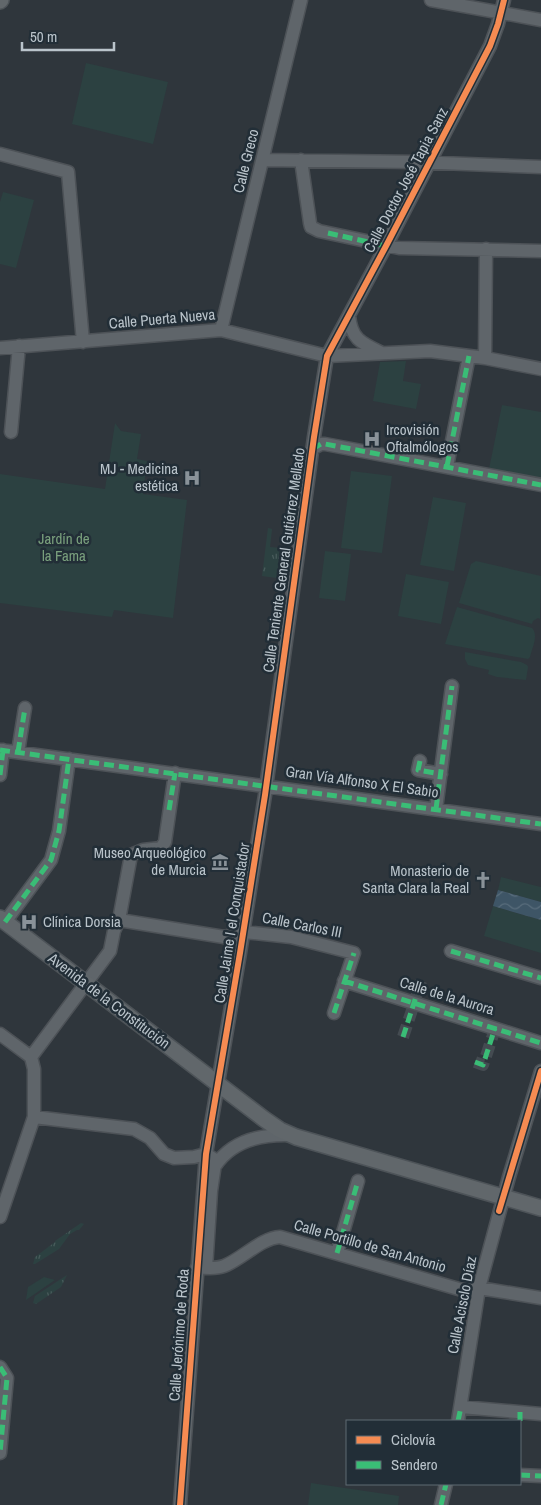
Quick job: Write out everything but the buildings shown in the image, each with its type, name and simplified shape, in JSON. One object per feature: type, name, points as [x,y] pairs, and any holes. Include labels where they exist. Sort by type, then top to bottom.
[{"type":"main road","name":"Avenida de la Constitución","points":[[2,920],[280,1130],[541,1208]]},
{"type":"street","name":"Calle Greco","points":[[221,330],[301,0]]},
{"type":"street","points":[[432,0],[503,6],[541,20]]},
{"type":"street","name":"Calle Doctor José Tapia Sanz","points":[[327,356],[490,46],[503,6]]},
{"type":"street","points":[[0,154],[68,172],[83,342]]},
{"type":"street","points":[[263,160],[541,167]]},
{"type":"street","points":[[301,160],[310,223],[314,230],[399,248],[541,251]]},
{"type":"street","points":[[485,358],[486,250]]},
{"type":"street","name":"Calle Puerta Nueva","points":[[349,314],[352,332],[359,340],[369,347],[384,353]]},
{"type":"street","name":"Calle Puerta Nueva","points":[[0,348],[221,330],[327,356],[430,351],[485,358],[541,369]]},
{"type":"street","points":[[11,432],[19,346]]},
{"type":"street","name":"Calle Teniente General Gutiérrez Mellado","points":[[269,767],[312,450],[327,356]]},
{"type":"street","points":[[447,466],[469,356]]},
{"type":"street","points":[[312,450],[321,444],[325,444],[541,485]]},
{"type":"street","points":[[436,809],[452,686]]},
{"type":"street","points":[[18,752],[24,708]]},
{"type":"street","points":[[0,775],[1,750]]},
{"type":"street","name":"Gran Vía Alfonso X El Sabio","points":[[1,750],[541,824]]},
{"type":"street","points":[[2,920],[51,860],[59,831],[69,759]]},
{"type":"street","points":[[420,761],[418,770],[441,774]]},
{"type":"street","name":"Calle Jaime I el Conquistador","points":[[208,1163],[218,1084],[244,932],[269,767]]},
{"type":"street","points":[[31,1057],[109,954],[114,931],[119,920],[131,855],[143,850],[161,848],[165,842],[175,773]]},
{"type":"street","name":"Calle Carlos III","points":[[119,920],[224,937],[244,932],[302,939],[354,953],[344,982]]},
{"type":"street","points":[[451,951],[541,978]]},
{"type":"street","points":[[334,1013],[344,982]]},
{"type":"street","name":"Calle de la Aurora","points":[[344,982],[541,1043]]},
{"type":"street","points":[[0,1034],[31,1057],[34,1069],[34,1117],[0,1217]]},
{"type":"street","name":"Calle Acisclo Díaz","points":[[458,1420],[478,1288],[503,1197],[539,1085],[541,1070]]},
{"type":"street","points":[[34,1117],[134,1129],[150,1138],[164,1154],[174,1158],[194,1157],[208,1163],[247,1140],[263,1136],[293,1135]]},
{"type":"street","name":"Calle Jerónimo de Roda","points":[[180,1505],[201,1268],[210,1200],[208,1163]]},
{"type":"street","points":[[337,1253],[358,1181]]},
{"type":"street","name":"Calle Portillo de San Antonio","points":[[201,1268],[224,1266],[275,1237],[280,1237],[462,1290],[478,1288],[541,1298]]},
{"type":"street","points":[[0,1367],[7,1378],[0,1453]]},
{"type":"street","points":[[461,1407],[520,1417],[541,1414]]},
{"type":"street","points":[[521,1475],[541,1476]]},
{"type":"street","points":[[441,1505],[446,1485]]},
{"type":"green space","points":[[86,63],[168,82],[153,144],[72,124]]},
{"type":"green space","points":[[3,192],[34,200],[16,268],[0,264],[0,202]]},
{"type":"green space","points":[[406,361],[403,381],[421,384],[416,409],[373,401],[380,362]]},
{"type":"green space","points":[[502,405],[541,412],[541,485],[488,474]]},
{"type":"green space","name":"Jardín de la Fama","points":[[115,423],[121,431],[141,434],[137,459],[147,461],[143,494],[187,500],[173,618],[114,610],[112,617],[0,603],[0,474],[105,489]]},
{"type":"green space","points":[[351,471],[392,476],[382,553],[341,548]]},
{"type":"green space","points":[[433,497],[466,503],[454,571],[420,565]]},
{"type":"green space","points":[[268,528],[272,529],[270,547],[280,548],[277,578],[262,576]]},
{"type":"green space","points":[[325,551],[351,554],[345,601],[319,598]]},
{"type":"green space","points":[[476,561],[541,576],[540,619],[538,618],[533,621],[532,624],[459,603],[471,564]]},
{"type":"green space","points":[[406,574],[449,582],[441,624],[398,616]]},
{"type":"green space","points":[[457,607],[532,628],[535,638],[530,657],[528,659],[445,644]]},
{"type":"green space","points":[[465,652],[521,662],[528,667],[526,680],[497,677],[488,674],[489,670],[468,665],[465,659]]},
{"type":"green space","points":[[501,877],[541,887],[541,902],[498,890]]},
{"type":"green space","points":[[493,906],[541,920],[541,953],[484,936]]},
{"type":"green space","points":[[81,1223],[84,1224],[79,1230],[70,1234],[59,1249],[33,1264],[35,1257]]},
{"type":"green space","points":[[67,1275],[61,1287],[36,1304],[33,1303],[35,1296]]},
{"type":"green space","points":[[44,1277],[55,1280],[26,1300],[28,1287]]},
{"type":"green space","points":[[311,1483],[399,1496],[398,1505],[308,1505]]},
{"type":"water","points":[[498,890],[541,902],[541,920],[493,906]]},
{"type":"tunnel","points":[[415,1000],[421,981]]},
{"type":"tunnel","points":[[403,1037],[413,1007]]},
{"type":"tunnel","points":[[475,1062],[483,1065],[494,1032]]},
{"type":"marked path","points":[[328,233],[386,246]]},
{"type":"marked path","points":[[447,466],[469,356]]},
{"type":"marked path","points":[[312,449],[325,444],[541,485]]},
{"type":"marked path","points":[[436,809],[452,686]]},
{"type":"marked path","points":[[18,752],[25,708]]},
{"type":"marked path","points":[[0,750],[541,824]]},
{"type":"marked path","points":[[0,775],[3,750]]},
{"type":"marked path","points":[[5,922],[51,860],[59,831],[69,759]]},
{"type":"marked path","points":[[420,761],[418,770],[441,774]]},
{"type":"marked path","points":[[169,810],[175,773]]},
{"type":"marked path","points":[[451,951],[541,978]]},
{"type":"marked path","points":[[334,1013],[354,953]]},
{"type":"marked path","points":[[344,981],[541,1043]]},
{"type":"marked path","points":[[403,1037],[421,981]]},
{"type":"marked path","points":[[475,1062],[483,1065],[495,1028]]},
{"type":"marked path","points":[[337,1253],[358,1181]]},
{"type":"marked path","points":[[0,1367],[7,1378],[0,1453]]},
{"type":"marked path","points":[[458,1420],[461,1407]]},
{"type":"marked path","points":[[520,1412],[520,1420]]},
{"type":"marked path","points":[[521,1475],[541,1476]]},
{"type":"marked path","points":[[441,1505],[446,1485]]},
{"type":"cycle path","points":[[180,1505],[206,1154],[265,795],[314,437],[327,356],[490,46],[504,0]]},
{"type":"cycle path","points":[[499,1211],[541,1071]]},
{"type":"place","name":"Ircovisión Oftalmólogos","points":[[372,439]]},
{"type":"place","name":"MJ - Medicina estética","points":[[192,478]]},
{"type":"place","name":"Museo Arqueológico de Murcia","points":[[220,862]]},
{"type":"place","name":"Monasterio de Santa Clara la Real","points":[[483,880]]},
{"type":"place","name":"Clínica Dorsia","points":[[29,922]]}]
